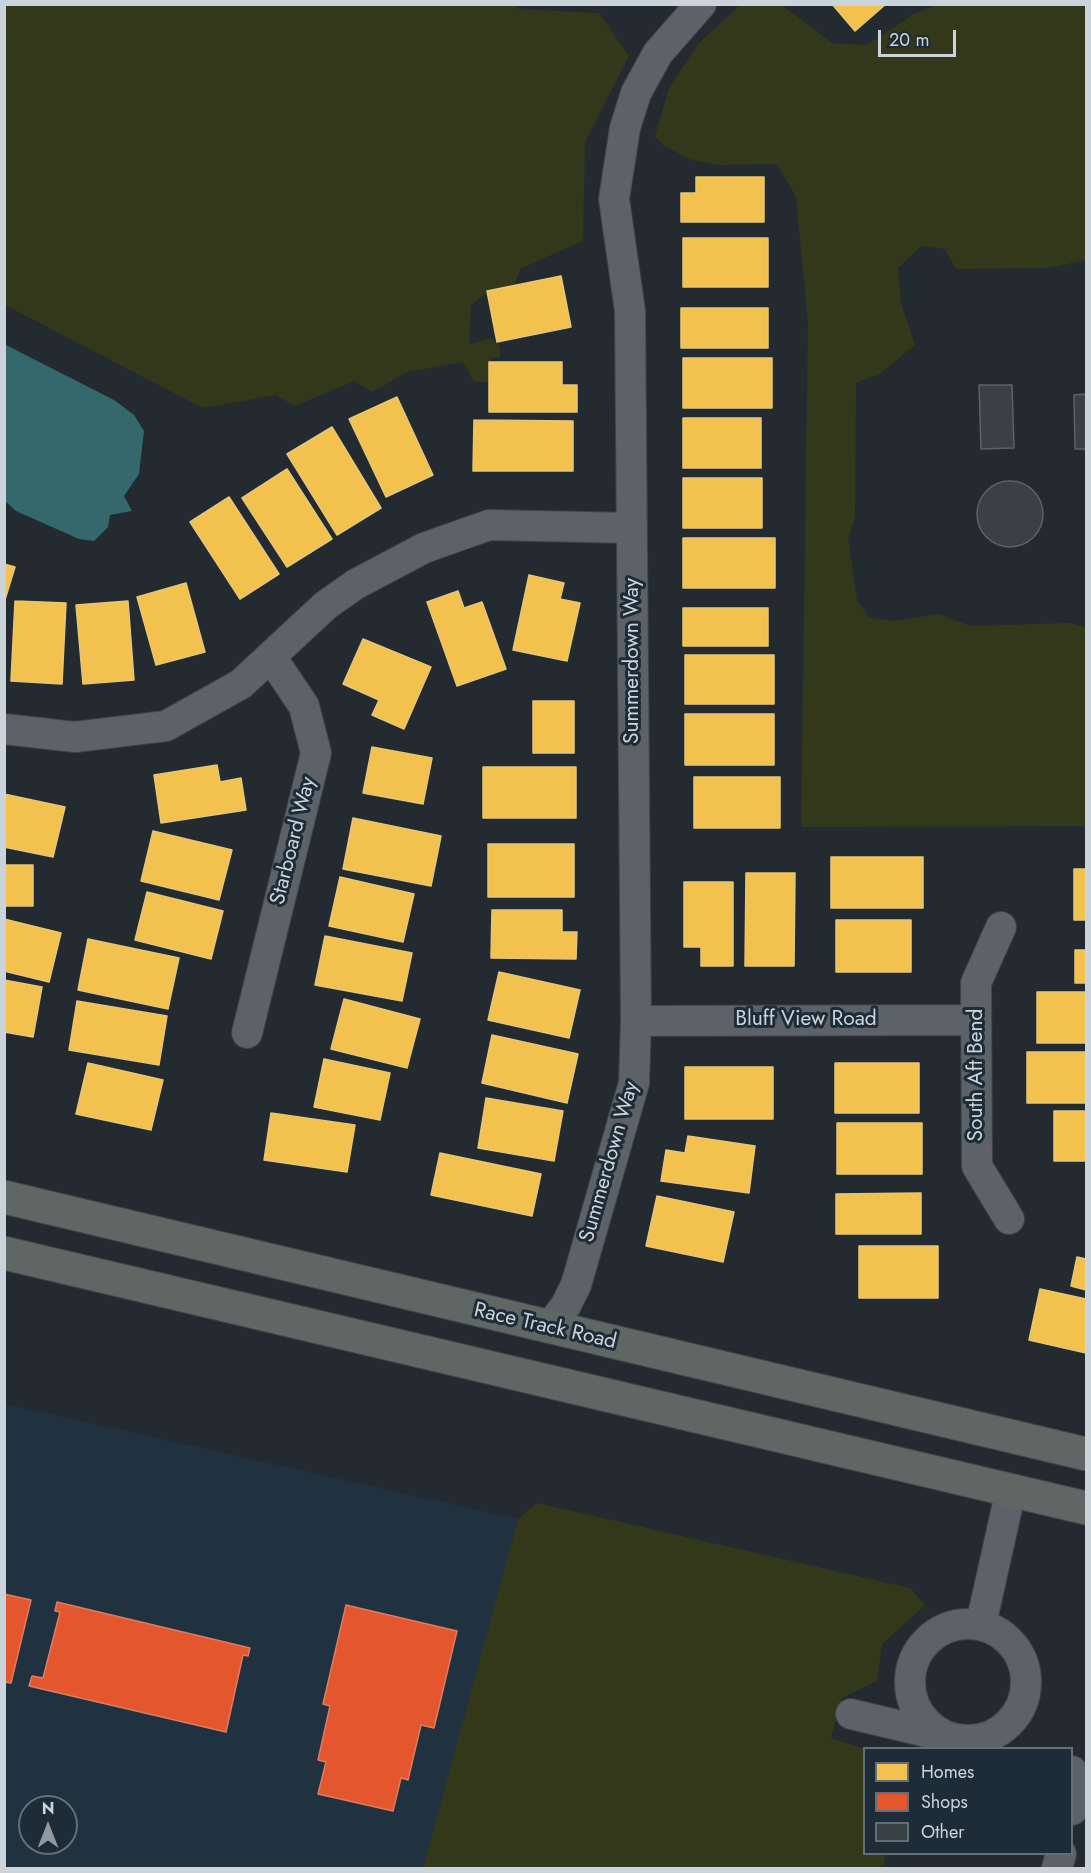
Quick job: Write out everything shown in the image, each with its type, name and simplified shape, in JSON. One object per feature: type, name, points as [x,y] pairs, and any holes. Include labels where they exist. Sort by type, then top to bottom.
[{"type":"main road","name":"Race Track Road","points":[[4,1197],[1086,1454]]},
{"type":"main road","points":[[4,1253],[1086,1508]]},
{"type":"main road","points":[[1011,1490],[1022,1438]]},
{"type":"street","name":"Summerdown Way","points":[[549,1328],[566,1305],[576,1285],[634,1083],[636,1021],[630,311],[614,199],[625,128],[636,93],[658,53],[700,4]]},
{"type":"street","points":[[4,729],[75,737],[166,726],[241,684],[326,605],[356,584],[424,548],[489,525],[632,528]]},
{"type":"street","name":"Starboard Way","points":[[247,1033],[316,753],[304,706],[271,657]]},
{"type":"street","name":"South Aft Bend","points":[[1001,927],[976,982],[977,1166],[1009,1219]]},
{"type":"street","name":"Bluff View Road","points":[[636,1021],[976,1020]]},
{"type":"street","points":[[981,1624],[1011,1490]]},
{"type":"street","points":[[961,1624],[981,1624],[1000,1633],[1018,1653],[1025,1680],[1022,1705],[1010,1725],[1000,1733],[985,1737],[955,1739],[930,1727],[918,1715],[911,1694],[913,1666],[925,1644],[942,1630],[961,1624]]},
{"type":"street","points":[[851,1714],[992,1747]]},
{"type":"street","points":[[1073,1778],[1076,1786],[1073,1800]]},
{"type":"shaded area","points":[[4,344],[114,400],[134,415],[144,431],[139,474],[124,496],[132,511],[110,515],[108,527],[94,541],[79,539],[16,511],[5,501]]},
{"type":"shaded area","points":[[5,1404],[518,1519],[423,1868],[5,1868]]},
{"type":"green space","points":[[4,5],[516,5],[519,9],[599,13],[629,56],[585,142],[583,241],[521,268],[514,285],[485,294],[471,305],[469,344],[492,338],[500,347],[500,357],[491,358],[490,382],[474,382],[463,362],[407,372],[372,392],[354,381],[295,406],[276,395],[203,408],[5,305]]},
{"type":"green space","points":[[740,5],[782,5],[832,43],[867,45],[915,13],[939,5],[1086,5],[1086,260],[1048,268],[956,269],[945,249],[921,246],[898,268],[901,303],[915,345],[881,373],[856,383],[855,517],[848,538],[857,600],[869,617],[894,621],[939,614],[970,626],[1069,623],[1086,627],[1086,826],[801,827],[808,323],[796,197],[777,164],[718,165],[689,159],[665,146],[655,136],[669,88],[698,44]]},
{"type":"green space","points":[[537,1503],[910,1588],[925,1605],[882,1644],[877,1681],[842,1698],[831,1738],[863,1749],[863,1855],[886,1855],[883,1868],[423,1868],[518,1519]]},
{"type":"building: Homes","points":[[832,4],[886,4],[855,31]]},
{"type":"building: Homes","points":[[696,177],[764,177],[764,222],[681,222],[681,193],[696,193]]},
{"type":"building: Homes","points":[[683,238],[768,238],[768,287],[683,287]]},
{"type":"building: Homes","points":[[561,276],[571,327],[497,342],[487,291]]},
{"type":"building: Homes","points":[[681,308],[768,308],[768,348],[681,348]]},
{"type":"building: Homes","points":[[683,358],[772,358],[772,408],[683,408]]},
{"type":"building: Homes","points":[[489,362],[562,362],[562,385],[577,385],[577,412],[489,412]]},
{"type":"building: Homes","points":[[397,397],[433,475],[386,497],[349,419]]},
{"type":"building: Homes","points":[[683,418],[761,418],[761,468],[683,468]]},
{"type":"building: Homes","points":[[474,420],[573,421],[573,471],[473,471]]},
{"type":"building: Homes","points":[[332,427],[381,508],[337,535],[287,454]]},
{"type":"building: Homes","points":[[287,469],[332,539],[287,567],[242,498]]},
{"type":"building: Homes","points":[[683,478],[762,478],[762,528],[683,528]]},
{"type":"building: Homes","points":[[229,497],[279,574],[240,599],[190,522]]},
{"type":"building: Homes","points":[[683,538],[775,538],[775,588],[683,588]]},
{"type":"building: Homes","points":[[4,564],[15,567],[4,603]]},
{"type":"building: Homes","points":[[529,575],[564,583],[560,599],[580,603],[567,661],[513,650]]},
{"type":"building: Homes","points":[[186,583],[205,652],[156,665],[137,597]]},
{"type":"building: Homes","points":[[458,591],[464,608],[482,602],[506,669],[457,686],[427,602]]},
{"type":"building: Homes","points":[[15,601],[66,603],[62,684],[11,681]]},
{"type":"building: Homes","points":[[128,601],[134,680],[83,684],[76,605]]},
{"type":"building: Homes","points":[[683,608],[768,608],[768,646],[683,646]]},
{"type":"building: Homes","points":[[363,639],[431,667],[404,729],[372,715],[379,700],[343,684]]},
{"type":"building: Homes","points":[[685,655],[774,655],[774,704],[685,704]]},
{"type":"building: Homes","points":[[533,701],[574,701],[574,753],[533,753]]},
{"type":"building: Homes","points":[[685,714],[774,714],[774,765],[685,765]]},
{"type":"building: Homes","points":[[372,747],[432,758],[423,804],[363,793]]},
{"type":"building: Homes","points":[[217,765],[220,782],[241,778],[246,810],[161,823],[154,775]]},
{"type":"building: Homes","points":[[483,767],[576,767],[576,818],[483,818]]},
{"type":"building: Homes","points":[[694,777],[780,777],[780,828],[694,828]]},
{"type":"building: Homes","points":[[4,794],[65,807],[53,857],[4,847]]},
{"type":"building: Homes","points":[[353,818],[441,836],[431,886],[343,869]]},
{"type":"building: Homes","points":[[153,831],[232,850],[219,900],[141,881]]},
{"type":"building: Homes","points":[[488,844],[574,844],[574,897],[488,897]]},
{"type":"building: Homes","points":[[831,857],[923,857],[923,908],[831,908]]},
{"type":"building: Homes","points":[[4,865],[33,865],[33,906],[4,906]]},
{"type":"building: Homes","points":[[1074,869],[1086,869],[1086,920],[1074,920]]},
{"type":"building: Homes","points":[[746,873],[795,873],[794,966],[745,966]]},
{"type":"building: Homes","points":[[340,877],[414,894],[403,942],[329,926]]},
{"type":"building: Homes","points":[[684,882],[733,882],[733,966],[701,966],[701,947],[684,947]]},
{"type":"building: Homes","points":[[147,892],[223,911],[211,959],[135,940]]},
{"type":"building: Homes","points":[[492,910],[562,910],[562,932],[577,932],[576,959],[491,958]]},
{"type":"building: Homes","points":[[4,919],[61,933],[49,982],[4,971]]},
{"type":"building: Homes","points":[[836,920],[911,920],[911,972],[836,972]]},
{"type":"building: Homes","points":[[325,936],[412,953],[402,1001],[315,985]]},
{"type":"building: Homes","points":[[88,939],[179,958],[168,1009],[78,990]]},
{"type":"building: Homes","points":[[1075,950],[1086,950],[1086,983],[1075,983]]},
{"type":"building: Homes","points":[[499,972],[580,990],[569,1038],[488,1020]]},
{"type":"building: Homes","points":[[4,980],[42,987],[33,1037],[4,1032]]},
{"type":"building: Homes","points":[[1037,992],[1086,992],[1086,1043],[1037,1043]]},
{"type":"building: Homes","points":[[344,999],[420,1019],[407,1068],[331,1049]]},
{"type":"building: Homes","points":[[77,1001],[167,1016],[159,1065],[69,1050]]},
{"type":"building: Homes","points":[[492,1035],[578,1054],[567,1103],[482,1083]]},
{"type":"building: Homes","points":[[1027,1052],[1086,1052],[1086,1103],[1027,1103]]},
{"type":"building: Homes","points":[[324,1059],[390,1073],[380,1120],[314,1107]]},
{"type":"building: Homes","points":[[88,1063],[163,1080],[151,1130],[76,1114]]},
{"type":"building: Homes","points":[[835,1063],[919,1063],[919,1113],[835,1113]]},
{"type":"building: Homes","points":[[685,1067],[773,1067],[773,1119],[685,1119]]},
{"type":"building: Homes","points":[[486,1098],[563,1111],[554,1161],[478,1148]]},
{"type":"building: Homes","points":[[1054,1111],[1086,1111],[1086,1161],[1054,1161]]},
{"type":"building: Homes","points":[[271,1113],[355,1125],[347,1172],[264,1160]]},
{"type":"building: Homes","points":[[837,1123],[922,1123],[922,1174],[837,1174]]},
{"type":"building: Homes","points":[[688,1136],[755,1146],[749,1193],[661,1181],[666,1150],[685,1153]]},
{"type":"building: Homes","points":[[440,1153],[541,1174],[532,1216],[431,1195]]},
{"type":"building: Homes","points":[[921,1193],[921,1234],[836,1234],[836,1194]]},
{"type":"building: Homes","points":[[657,1196],[734,1212],[723,1262],[646,1246]]},
{"type":"building: Homes","points":[[859,1246],[938,1246],[938,1298],[859,1298]]},
{"type":"building: Homes","points":[[1077,1257],[1086,1259],[1086,1290],[1071,1286]]},
{"type":"building: Homes","points":[[1040,1289],[1086,1299],[1086,1353],[1029,1340]]},
{"type":"building: Shops","points":[[4,1594],[31,1600],[11,1683],[4,1682]]},
{"type":"building: Shops","points":[[57,1602],[250,1648],[248,1656],[243,1655],[226,1732],[29,1686],[32,1676],[43,1678],[60,1612],[55,1611]]},
{"type":"building: Shops","points":[[346,1605],[457,1631],[434,1728],[421,1725],[408,1780],[401,1778],[393,1811],[318,1794],[326,1762],[318,1760],[330,1706],[323,1704]]},
{"type":"building: Other","points":[[979,385],[1012,385],[1014,448],[981,449]]},
{"type":"building: Other","points":[[1086,394],[1086,449],[1075,449],[1074,395]]},
{"type":"building: Other","points":[[1010,481],[1023,484],[1033,491],[1040,501],[1043,514],[1040,527],[1033,537],[1023,544],[1010,547],[997,544],[987,537],[980,527],[977,514],[980,501],[987,491],[997,484]]}]
